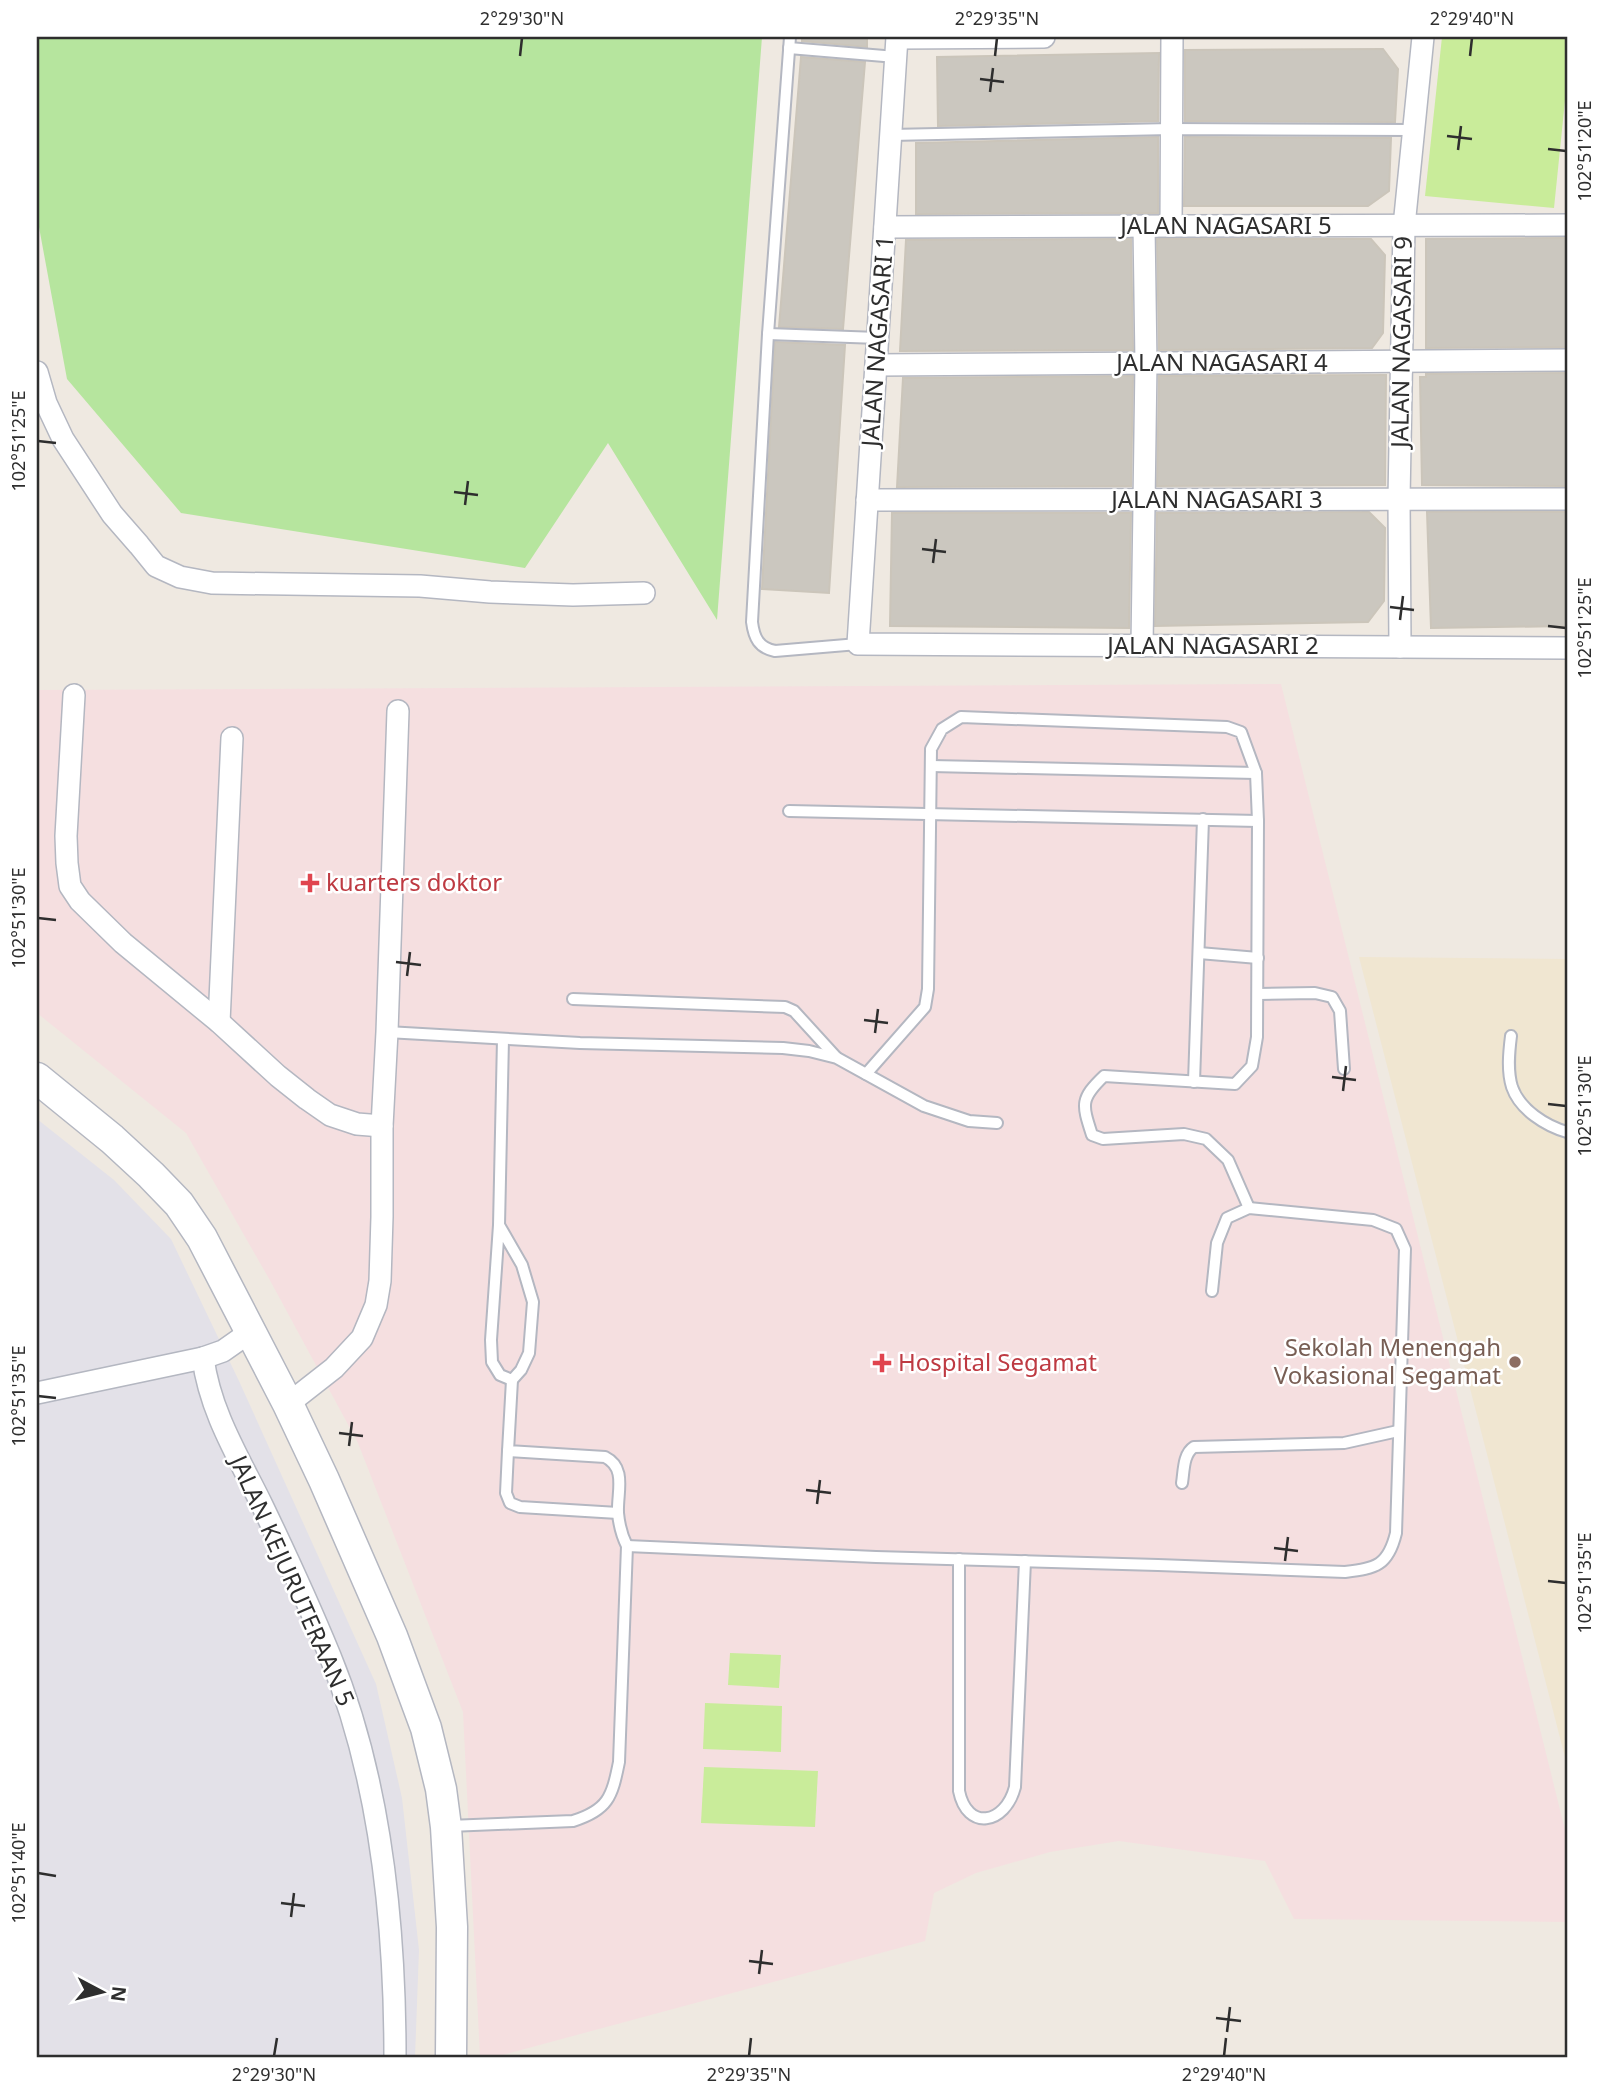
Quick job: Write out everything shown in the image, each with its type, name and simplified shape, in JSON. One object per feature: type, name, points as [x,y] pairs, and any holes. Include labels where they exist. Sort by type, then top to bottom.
[{"type":"street","points":[[897,44],[1044,37]]},
{"type":"street","points":[[1171,226],[1172,37]]},
{"type":"street","name":"JALAN NAGASARI 9","points":[[1400,647],[1399,499],[1404,226],[1423,37]]},
{"type":"street","name":"JALAN NAGASARI 1","points":[[858,644],[897,44]]},
{"type":"street","points":[[1567,219],[1567,225]]},
{"type":"street","name":"JALAN NAGASARI 5","points":[[885,227],[1567,225]]},
{"type":"street","points":[[1142,646],[1146,363],[1144,226]]},
{"type":"street","name":"JALAN NAGASARI 4","points":[[876,365],[1567,360]]},
{"type":"street","points":[[37,372],[46,403],[62,439],[113,514],[156,566],[180,577],[212,583],[420,586],[573,595],[643,593]]},
{"type":"street","name":"JALAN NAGASARI 3","points":[[867,500],[1567,499]]},
{"type":"street","name":"JALAN NAGASARI 2","points":[[858,644],[1567,648]]},
{"type":"street","points":[[74,695],[66,836],[66,863],[70,886],[91,913],[278,1076],[330,1115],[357,1124],[382,1126]]},
{"type":"street","points":[[288,1404],[334,1368],[362,1338],[376,1305],[380,1281],[382,1126],[398,711]]},
{"type":"street","points":[[219,1022],[232,738]]},
{"type":"street","points":[[37,1078],[112,1139],[151,1175],[179,1204],[202,1238],[288,1404],[359,1557],[410,1681],[426,1728],[441,1790],[446,1826],[452,1927],[451,2057]]},
{"type":"street","points":[[37,1392],[203,1358],[223,1351],[250,1332]]},
{"type":"street","name":"JALAN KEJURUTERAAN 5","points":[[203,1358],[211,1395],[227,1437],[294,1574],[353,1718],[379,1835],[392,1958],[395,2057]]},
{"type":"lane","points":[[858,644],[765,650],[753,633],[768,334],[790,42],[897,44]]},
{"type":"lane","points":[[891,135],[1171,129],[1413,130]]},
{"type":"lane","points":[[768,334],[878,338]]},
{"type":"lane","points":[[866,1074],[925,1007],[928,989],[931,749],[942,729],[961,717],[1227,727],[1241,732],[1256,773],[1258,1037],[1252,1066],[1235,1084],[1104,1076],[1088,1092],[1084,1110],[1091,1135],[1103,1139],[1184,1135],[1206,1139],[1228,1160],[1249,1208]]},
{"type":"lane","points":[[931,766],[1256,773]]},
{"type":"lane","points":[[789,811],[1258,821]]},
{"type":"lane","points":[[1195,1082],[1203,819]]},
{"type":"lane","points":[[1199,953],[1258,958]]},
{"type":"lane","points":[[1258,994],[1315,993],[1332,997],[1340,1011],[1344,1069]]},
{"type":"lane","points":[[573,999],[785,1007],[794,1011],[837,1058]]},
{"type":"lane","points":[[387,1032],[580,1043],[809,1051],[837,1058],[924,1106],[969,1121],[997,1123]]},
{"type":"lane","points":[[1511,1036],[1512,1088],[1529,1111],[1544,1123],[1567,1132]]},
{"type":"lane","points":[[503,1039],[499,1225],[491,1340],[492,1362],[500,1376],[512,1380]]},
{"type":"lane","points":[[627,1546],[1345,1572],[1364,1570],[1379,1564],[1392,1551],[1396,1533],[1405,1249],[1396,1229],[1373,1220],[1249,1208],[1227,1217],[1217,1243],[1212,1291]]},
{"type":"lane","points":[[499,1225],[522,1265],[533,1302],[529,1353],[521,1370],[512,1380],[506,1493],[510,1503],[520,1507],[618,1513]]},
{"type":"lane","points":[[1182,1483],[1186,1455],[1194,1447],[1344,1443],[1398,1431]]},
{"type":"lane","points":[[446,1826],[573,1821],[591,1815],[604,1804],[614,1789],[619,1762],[627,1546],[618,1513],[619,1471],[614,1462],[605,1457],[509,1451]]},
{"type":"lane","points":[[959,1559],[959,1791],[961,1803],[965,1808],[978,1817],[986,1818],[1004,1810],[1015,1787],[1025,1561]]},
{"type":"shaded area","name":"Hospital Segamat","points":[[1281,684],[1567,1838],[1567,1922],[1294,1919],[1265,1861],[1119,1841],[1050,1852],[976,1873],[934,1893],[925,1941],[495,2057],[480,2057],[463,1712],[358,1443],[186,1133],[37,1013],[37,690]]},
{"type":"shaded area","name":"Sekolah Menengah Vokasional Segamat","points":[[1359,957],[1567,959],[1567,1765]]},
{"type":"shaded area","points":[[37,1119],[114,1180],[171,1239],[239,1381],[376,1684],[402,1798],[419,1950],[415,2057],[37,2057]]},
{"type":"green space","points":[[37,37],[762,37],[717,620],[608,443],[525,568],[181,513],[67,379],[37,226]]},
{"type":"green space","points":[[1442,37],[1567,37],[1567,81],[1554,208],[1425,196]]},
{"type":"green space","points":[[730,1653],[781,1655],[779,1688],[728,1685]]},
{"type":"green space","points":[[705,1703],[782,1706],[781,1752],[703,1749]]},
{"type":"green space","points":[[704,1767],[818,1771],[815,1827],[701,1823]]},
{"type":"building","points":[[802,37],[867,37],[867,47],[802,41]]},
{"type":"building","points":[[1383,49],[1398,69],[1395,122],[1185,121],[1185,50]]},
{"type":"building","points":[[1159,53],[1158,121],[938,126],[937,57]]},
{"type":"building","points":[[801,57],[865,62],[843,329],[779,327]]},
{"type":"building","points":[[1158,137],[1158,213],[916,214],[916,143]]},
{"type":"building","points":[[1185,137],[1391,138],[1389,191],[1368,206],[1184,206]]},
{"type":"building","points":[[1567,238],[1567,347],[1426,348],[1426,239]]},
{"type":"building","points":[[1131,239],[1133,350],[900,351],[906,240]]},
{"type":"building","points":[[1157,239],[1371,239],[1385,255],[1383,333],[1372,348],[1159,350]]},
{"type":"building","points":[[775,342],[845,345],[829,593],[762,589]]},
{"type":"building","points":[[1567,373],[1567,486],[1422,485],[1420,377],[1426,377],[1426,374]]},
{"type":"building","points":[[1386,375],[1385,485],[1157,486],[1159,376]]},
{"type":"building","points":[[1133,376],[1131,486],[897,487],[903,378]]},
{"type":"building","points":[[1369,512],[1385,528],[1384,601],[1368,622],[1155,626],[1157,513]]},
{"type":"building","points":[[1427,512],[1567,512],[1567,626],[1431,628]]},
{"type":"building","points":[[892,513],[1131,513],[1129,628],[890,626]]},
{"type":"place","name":"kuarters doktor","points":[[310,883]]},
{"type":"place","name":"Sekolah Menengah Vokasional Segamat","points":[[1515,1362]]},
{"type":"place","name":"Hospital Segamat","points":[[882,1363]]}]
